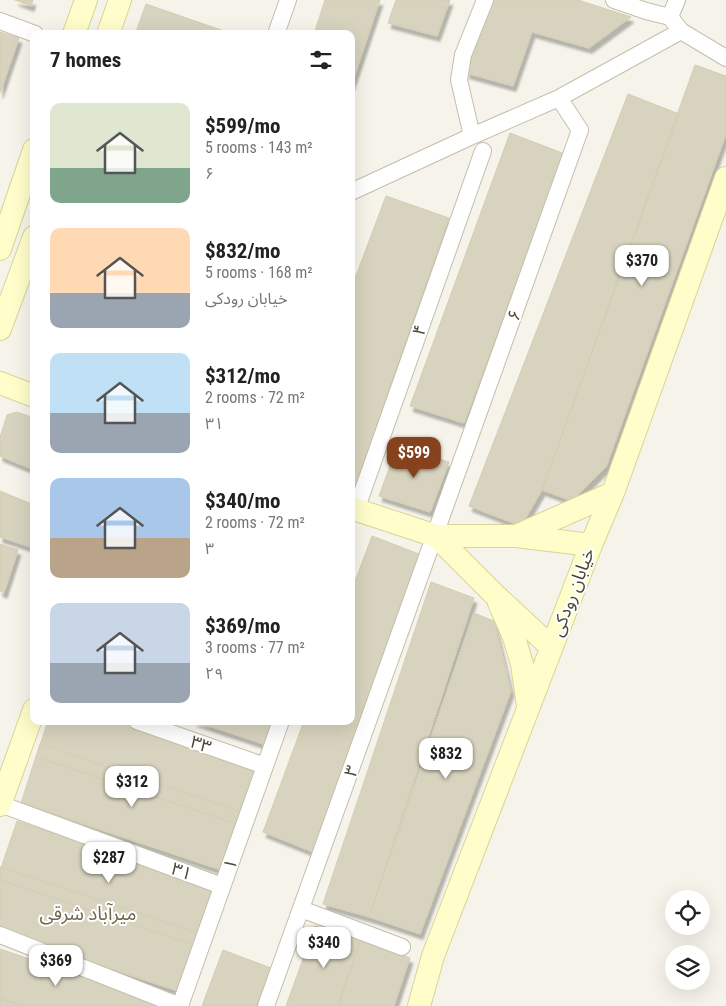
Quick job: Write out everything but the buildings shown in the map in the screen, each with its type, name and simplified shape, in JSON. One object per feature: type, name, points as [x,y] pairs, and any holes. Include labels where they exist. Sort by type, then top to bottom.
[{"type":"main road","points":[[75,30],[86,0]]},
{"type":"main road","points":[[109,30],[120,0]]},
{"type":"main road","points":[[0,249],[30,162]]},
{"type":"main road","name":"خیابان رودکی","points":[[419,1006],[433,956],[590,545],[614,493],[726,178]]},
{"type":"main road","points":[[0,329],[30,248]]},
{"type":"main road","points":[[0,383],[30,394]]},
{"type":"main road","points":[[516,536],[614,493]]},
{"type":"main road","points":[[355,509],[436,536],[516,536],[590,545]]},
{"type":"main road","points":[[436,536],[551,647]]},
{"type":"main road","points":[[495,595],[522,664],[528,708]]},
{"type":"main road","points":[[0,804],[30,721]]},
{"type":"street","points":[[277,30],[288,0]]},
{"type":"street","points":[[472,136],[459,80],[463,55],[485,0]]},
{"type":"street","points":[[614,0],[670,17],[681,31],[726,58]]},
{"type":"street","points":[[670,17],[676,0]]},
{"type":"street","points":[[0,21],[30,32]]},
{"type":"street","points":[[355,190],[559,98],[681,31]]},
{"type":"street","name":"۶","points":[[436,536],[580,130],[559,98]]},
{"type":"street","name":"۴","points":[[355,506],[483,151]]},
{"type":"street","name":"۳","points":[[266,1006],[436,536]]},
{"type":"street","name":"۳۳","points":[[148,725],[265,766]]},
{"type":"street","name":"۱","points":[[180,1006],[280,725]]},
{"type":"street","name":"۳۱","points":[[0,804],[222,886]]},
{"type":"street","points":[[300,909],[402,947]]},
{"type":"street","points":[[0,936],[180,1006]]},
{"type":"district","name":"میرآباد شرقی","points":[[88,913]]}]
